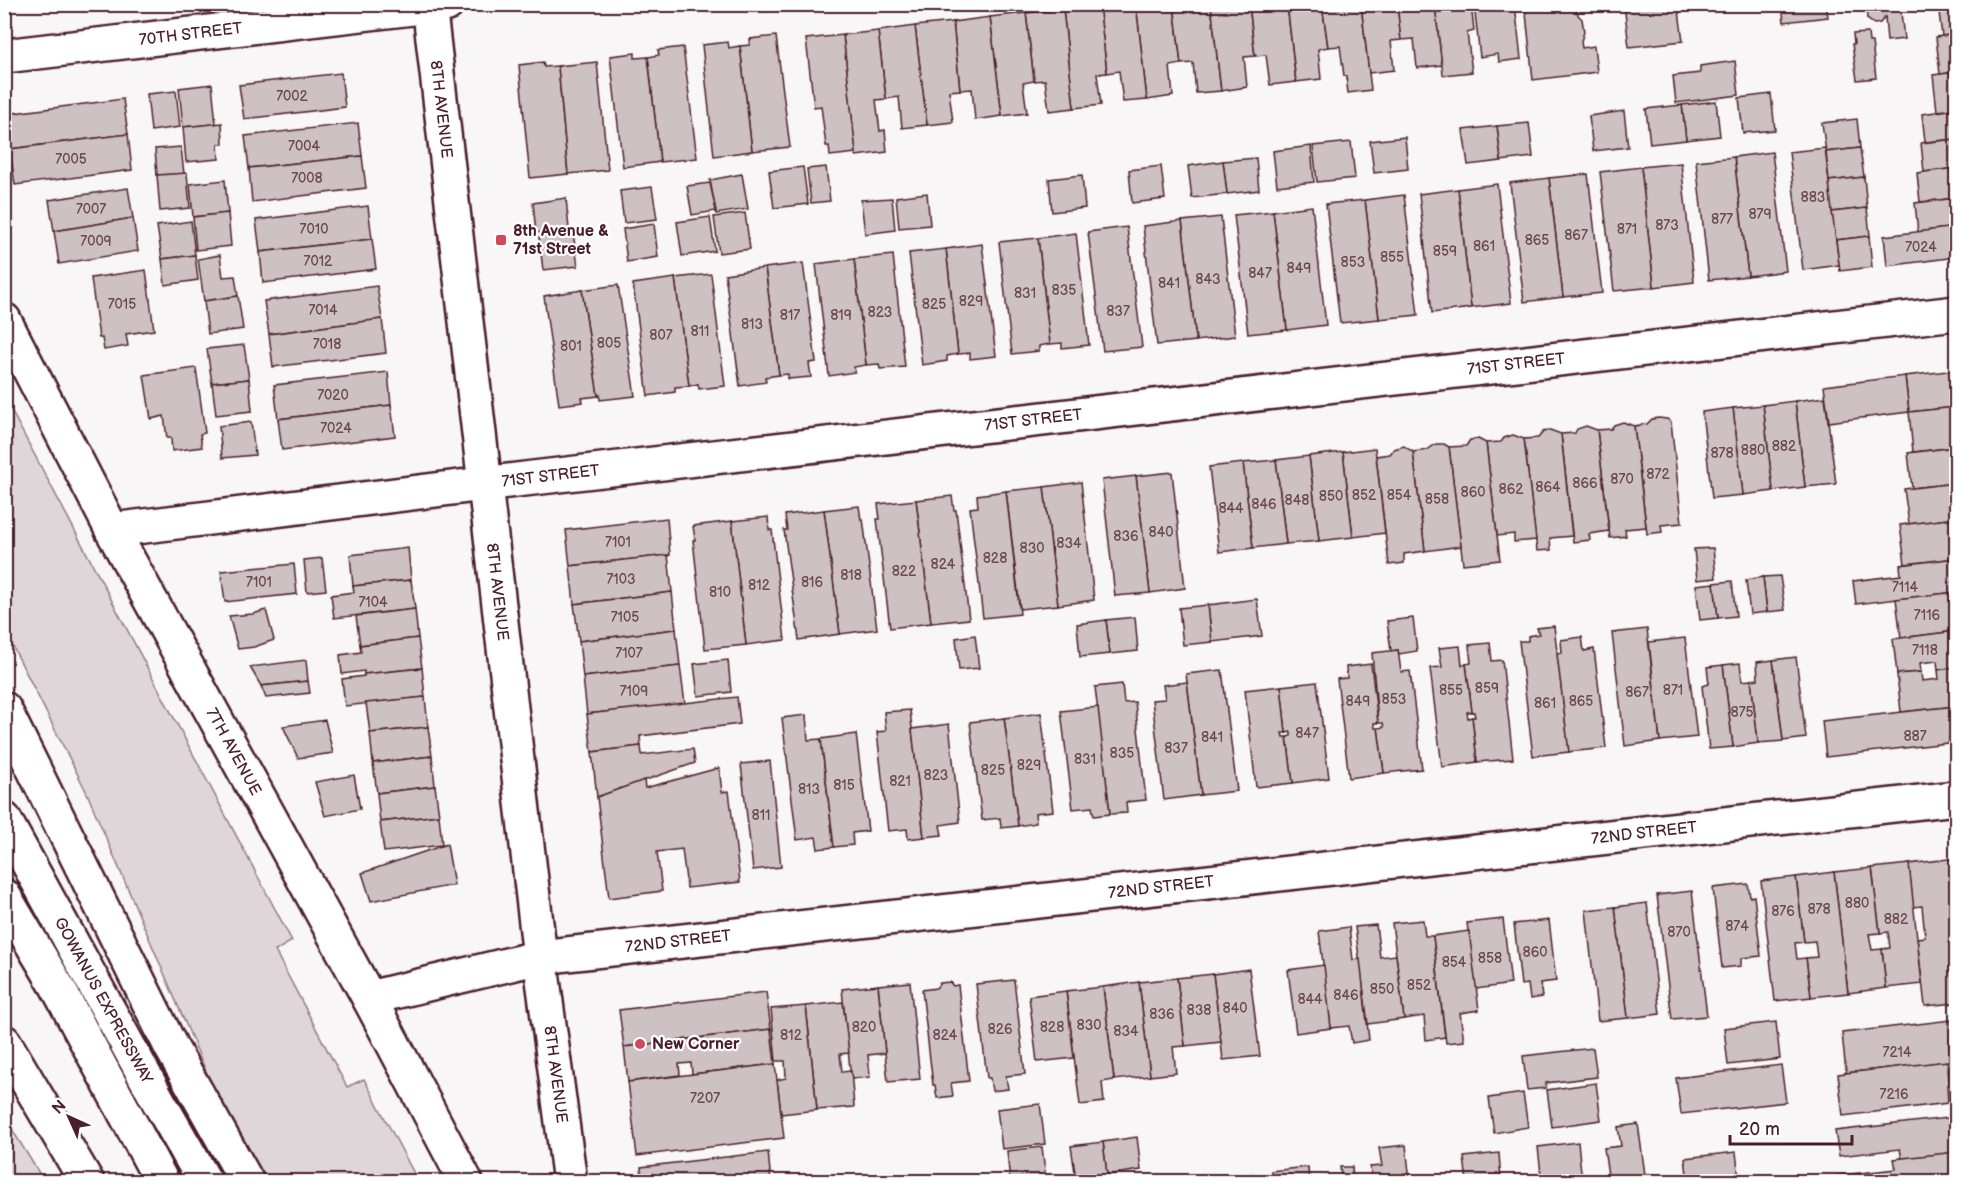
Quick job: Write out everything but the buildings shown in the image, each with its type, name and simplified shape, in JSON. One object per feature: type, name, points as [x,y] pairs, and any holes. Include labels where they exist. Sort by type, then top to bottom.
[{"type":"main road","name":"70TH STREET","points":[[4,56],[435,5]]},
{"type":"main road","name":"8TH AVENUE","points":[[435,5],[484,484],[540,957],[570,1182]]},
{"type":"main road","name":"71ST STREET","points":[[112,530],[484,484],[1956,313]]},
{"type":"main road","name":"7TH AVENUE","points":[[4,320],[112,530],[369,998],[466,1182]]},
{"type":"main road","points":[[4,709],[171,1047],[247,1182]]},
{"type":"main road","name":"72ND STREET","points":[[369,998],[540,957],[1956,798]]},
{"type":"main road","name":"GOWANUS EXPRESSWAY","points":[[4,819],[159,1102],[206,1182]]},
{"type":"main road","points":[[4,896],[57,986],[162,1182]]},
{"type":"main road","points":[[4,1042],[87,1182]]},
{"type":"shaded area","points":[[4,397],[292,941],[275,951],[347,1087],[364,1079],[418,1181],[265,1181],[229,1125],[86,791],[5,631]]},
{"type":"shaded area","points":[[5,1118],[44,1181],[5,1181]]},
{"type":"place","name":"8th Avenue & 71st Street","points":[[501,240]]},
{"type":"place","name":"New Corner","points":[[640,1044]]}]
